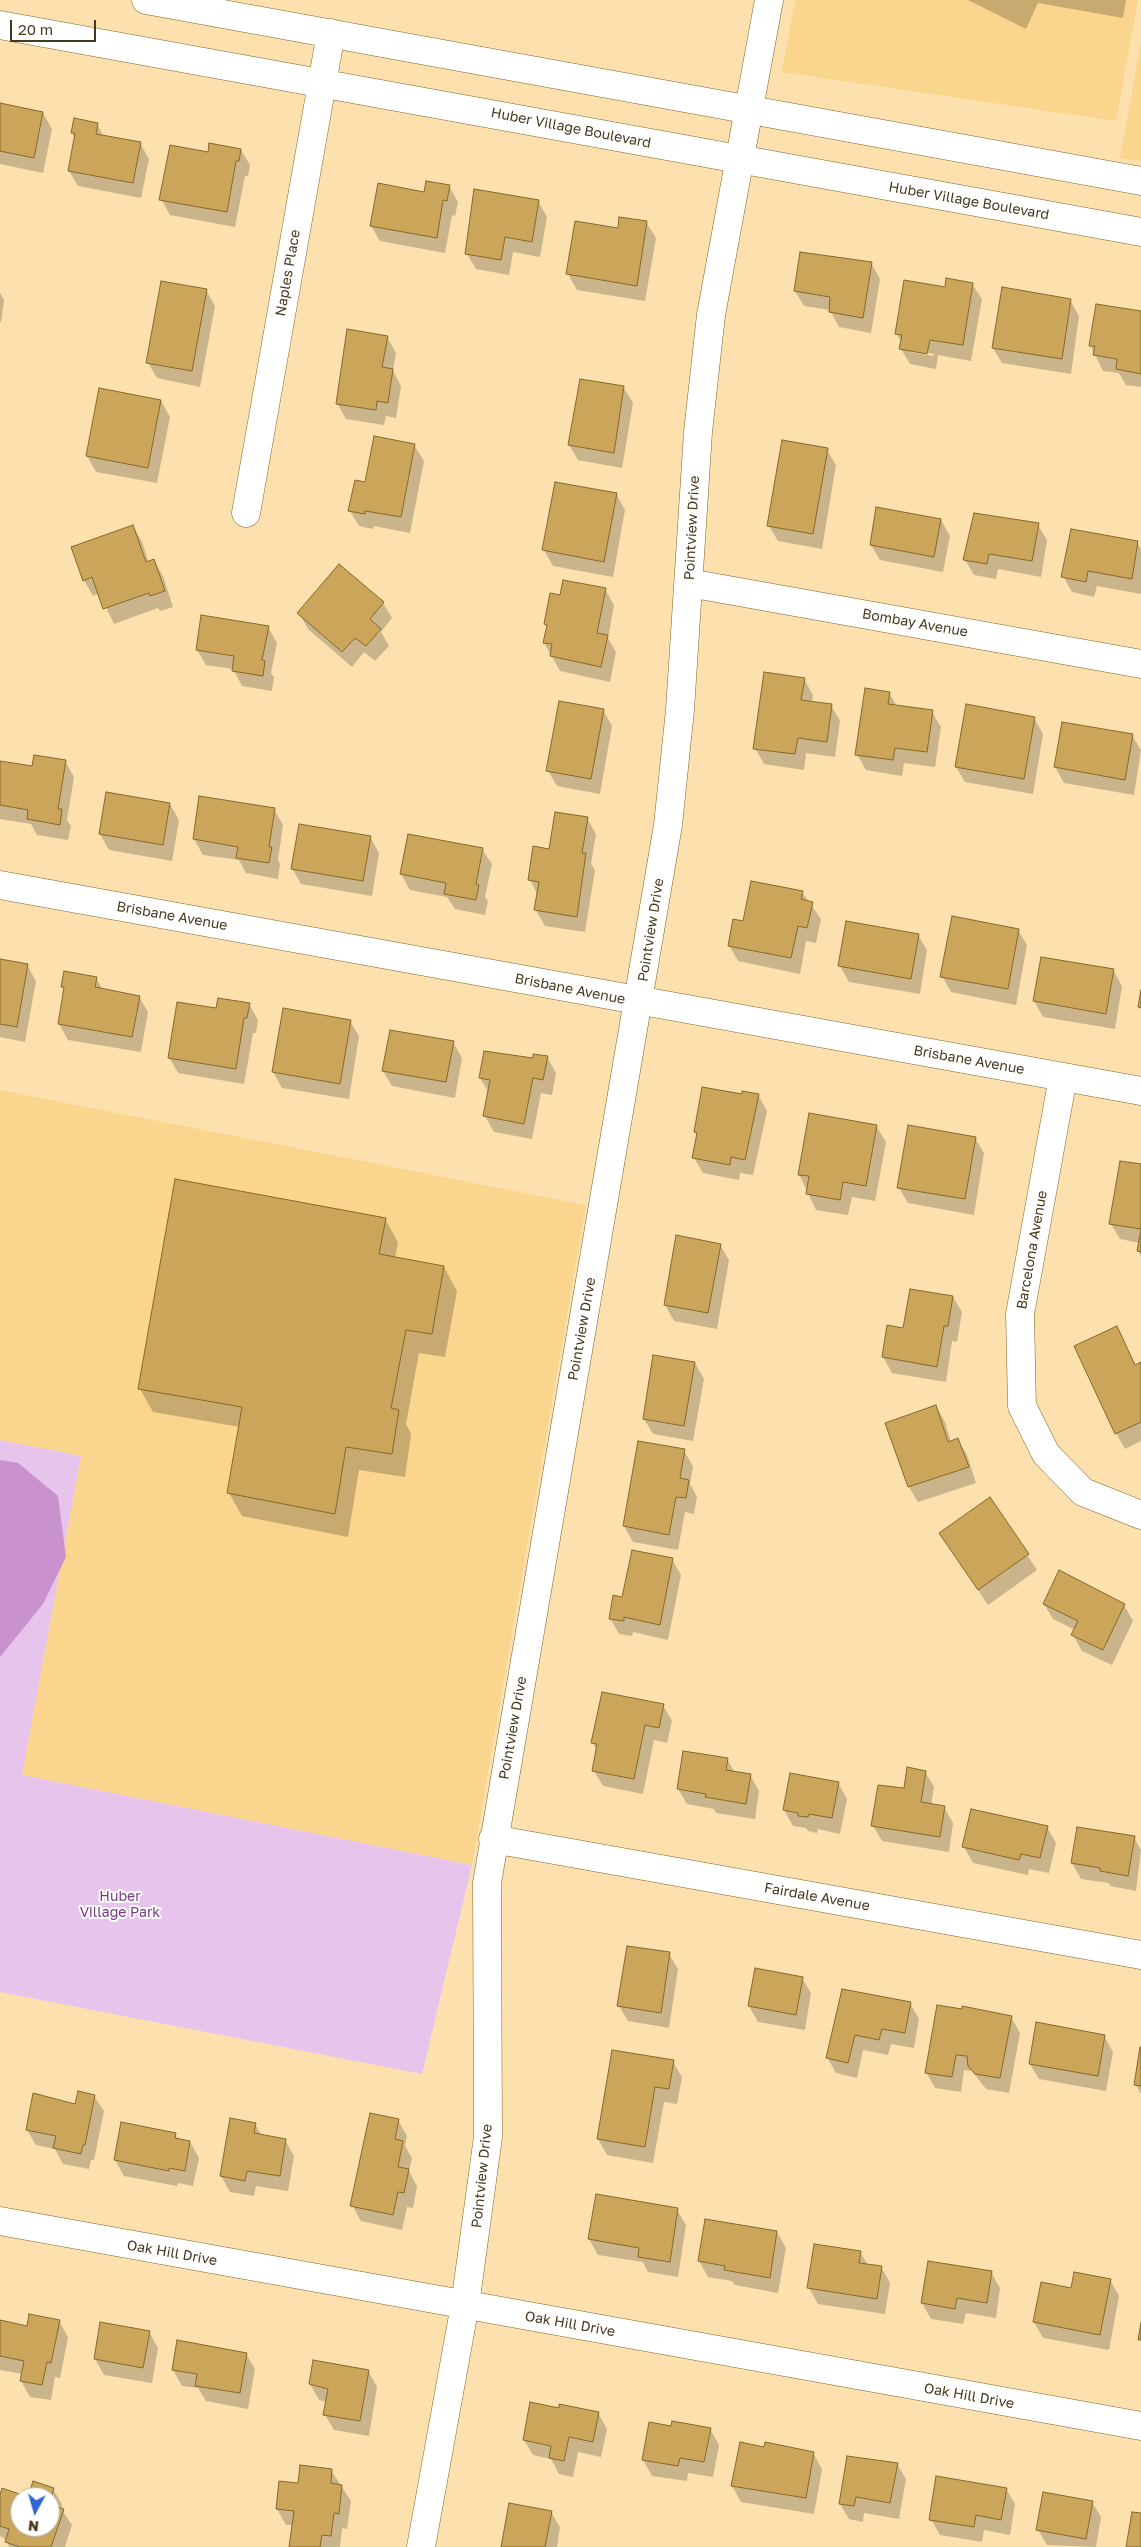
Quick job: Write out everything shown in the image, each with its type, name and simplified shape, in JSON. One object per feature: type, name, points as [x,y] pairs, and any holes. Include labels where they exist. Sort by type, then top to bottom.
[{"type":"street","points":[[146,0],[1141,181]]},
{"type":"street","name":"Pointview Drive","points":[[421,2547],[465,2305],[488,2137],[487,1883],[493,1839],[640,1002],[668,825],[680,710],[698,432],[711,315],[769,0]]},
{"type":"street","name":"Huber Village Boulevard","points":[[0,25],[1141,232]]},
{"type":"street","name":"Naples Place","points":[[246,513],[330,33]]},
{"type":"street","name":"Bombay Avenue","points":[[689,582],[1141,664]]},
{"type":"street","name":"Brisbane Avenue","points":[[0,886],[1141,1091]]},
{"type":"street","name":"Barcelona Avenue","points":[[1063,1077],[1020,1314],[1022,1406],[1046,1454],[1083,1492],[1141,1515]]},
{"type":"street","name":"Fairdale Avenue","points":[[493,1839],[1141,1955]]},
{"type":"street","name":"Oak Hill Drive","points":[[0,2221],[1141,2426]]},
{"type":"shaded area","points":[[795,0],[1138,0],[1116,121],[782,72]]},
{"type":"shaded area","points":[[1141,42],[1141,161],[1120,158]]},
{"type":"shaded area","points":[[0,1090],[586,1205],[472,1865],[22,1775],[81,1456],[0,1440]]},
{"type":"shaded area","points":[[0,1460],[18,1463],[58,1496],[66,1557],[43,1604],[0,1657]]},
{"type":"green space","name":"Huber Village Park","points":[[0,1440],[81,1456],[22,1775],[472,1865],[422,2074],[0,1992]]},
{"type":"building","points":[[0,103],[43,112],[34,158],[0,151]]},
{"type":"building","points":[[74,118],[98,123],[96,134],[141,142],[133,183],[68,171],[75,133],[71,133]]},
{"type":"building","points":[[209,143],[241,149],[239,161],[236,161],[227,212],[159,200],[170,145],[208,152]]},
{"type":"building","points":[[426,181],[450,185],[447,201],[443,200],[437,238],[370,226],[378,183],[424,192]]},
{"type":"building","points":[[474,189],[539,200],[532,242],[505,237],[501,260],[465,254]]},
{"type":"building","points":[[619,217],[647,221],[637,286],[566,274],[575,221],[618,228]]},
{"type":"building","points":[[800,252],[872,262],[863,318],[829,312],[830,297],[794,291]]},
{"type":"building","points":[[946,278],[973,283],[963,345],[930,340],[927,354],[899,349],[902,335],[895,334],[904,280],[945,287]]},
{"type":"building","points":[[161,281],[207,289],[192,371],[146,363]]},
{"type":"building","points":[[1002,287],[1071,299],[1062,359],[992,348]]},
{"type":"building","points":[[1096,304],[1141,311],[1141,374],[1116,369],[1117,359],[1093,355],[1095,346],[1089,346]]},
{"type":"building","points":[[347,329],[388,336],[382,367],[393,369],[388,403],[377,401],[376,410],[336,404]]},
{"type":"building","points":[[580,379],[624,386],[614,453],[568,445]]},
{"type":"building","points":[[99,388],[161,400],[148,468],[86,456]]},
{"type":"building","points":[[374,436],[415,444],[401,517],[365,511],[365,514],[348,511],[355,480],[365,482]]},
{"type":"building","points":[[782,440],[828,448],[813,534],[767,526]]},
{"type":"building","points":[[555,482],[617,493],[604,562],[542,550]]},
{"type":"building","points":[[876,507],[941,519],[934,557],[870,545]]},
{"type":"building","points":[[974,513],[1039,523],[1032,561],[989,554],[987,564],[963,560]]},
{"type":"building","points":[[133,525],[146,562],[154,559],[165,591],[150,596],[149,593],[103,609],[92,577],[83,581],[71,547]]},
{"type":"building","points":[[1071,529],[1138,541],[1132,579],[1088,571],[1086,582],[1061,577]]},
{"type":"building","points":[[339,564],[384,602],[370,619],[381,629],[366,646],[355,638],[342,652],[297,613]]},
{"type":"building","points":[[563,580],[606,588],[597,633],[608,635],[601,667],[550,656],[552,644],[543,643],[547,625],[544,624],[550,593],[560,595]]},
{"type":"building","points":[[201,615],[269,626],[262,660],[265,661],[263,676],[232,671],[234,656],[196,650]]},
{"type":"building","points":[[764,672],[805,678],[801,700],[832,704],[827,742],[798,738],[795,754],[753,749]]},
{"type":"building","points":[[865,688],[890,692],[888,704],[933,710],[927,752],[895,748],[893,760],[855,755]]},
{"type":"building","points":[[559,701],[604,709],[591,779],[546,771]]},
{"type":"building","points":[[966,704],[1035,717],[1024,779],[955,767]]},
{"type":"building","points":[[1062,722],[1133,734],[1125,780],[1054,767]]},
{"type":"building","points":[[34,755],[66,760],[58,809],[62,809],[60,825],[27,819],[28,810],[0,805],[0,761],[32,766]]},
{"type":"building","points":[[106,792],[170,803],[163,845],[99,834]]},
{"type":"building","points":[[199,796],[275,808],[269,847],[272,847],[269,863],[236,858],[238,847],[193,839]]},
{"type":"building","points":[[555,812],[588,817],[582,853],[586,853],[577,917],[534,910],[539,882],[528,880],[533,846],[549,849]]},
{"type":"building","points":[[299,824],[371,836],[363,881],[291,869]]},
{"type":"building","points":[[408,834],[483,848],[476,884],[479,885],[476,900],[444,894],[446,883],[400,874]]},
{"type":"building","points":[[751,881],[803,891],[801,899],[813,902],[807,928],[798,926],[791,958],[728,946],[733,919],[743,921]]},
{"type":"building","points":[[952,916],[1019,929],[1008,989],[940,977]]},
{"type":"building","points":[[846,921],[919,934],[911,979],[838,966]]},
{"type":"building","points":[[1041,957],[1114,969],[1106,1014],[1033,1001]]},
{"type":"building","points":[[0,959],[28,964],[17,1027],[0,1024]]},
{"type":"building","points":[[64,971],[97,977],[95,987],[140,996],[132,1037],[58,1024],[64,987],[61,987]]},
{"type":"building","points":[[1141,990],[1141,1008],[1138,1007]]},
{"type":"building","points":[[218,998],[250,1003],[247,1018],[244,1018],[236,1069],[168,1058],[177,1002],[216,1008]]},
{"type":"building","points":[[283,1008],[351,1020],[340,1084],[272,1072]]},
{"type":"building","points":[[390,1030],[454,1041],[446,1082],[382,1071]]},
{"type":"building","points":[[484,1051],[533,1058],[533,1054],[548,1056],[543,1080],[533,1078],[524,1124],[483,1116],[490,1080],[479,1078]]},
{"type":"building","points":[[702,1087],[742,1094],[742,1091],[759,1094],[745,1160],[731,1157],[730,1165],[692,1158],[697,1133],[694,1132]]},
{"type":"building","points":[[809,1113],[877,1125],[866,1186],[843,1182],[840,1200],[806,1194],[809,1176],[798,1175]]},
{"type":"building","points":[[908,1125],[976,1137],[965,1199],[897,1188]]},
{"type":"building","points":[[1120,1161],[1141,1164],[1141,1229],[1109,1224]]},
{"type":"building","points":[[175,1179],[386,1218],[379,1254],[444,1266],[432,1334],[406,1330],[391,1408],[399,1410],[392,1454],[346,1447],[335,1514],[227,1493],[242,1407],[138,1389]]},
{"type":"building","points":[[1141,1230],[1141,1252],[1137,1251]]},
{"type":"building","points":[[676,1235],[721,1244],[708,1313],[664,1305]]},
{"type":"building","points":[[910,1289],[953,1296],[948,1326],[944,1326],[937,1367],[882,1357],[887,1325],[903,1328]]},
{"type":"building","points":[[1117,1326],[1135,1365],[1141,1362],[1141,1422],[1115,1434],[1074,1346]]},
{"type":"building","points":[[653,1355],[695,1362],[684,1426],[643,1419]]},
{"type":"building","points":[[936,1405],[948,1442],[958,1438],[969,1467],[908,1487],[885,1423]]},
{"type":"building","points":[[638,1441],[685,1449],[680,1478],[689,1480],[686,1498],[676,1497],[669,1535],[623,1526]]},
{"type":"building","points":[[990,1497],[1029,1554],[978,1590],[939,1533]]},
{"type":"building","points":[[632,1550],[673,1558],[660,1625],[624,1617],[624,1621],[609,1619],[613,1595],[622,1597]]},
{"type":"building","points":[[1059,1570],[1125,1604],[1103,1650],[1071,1635],[1078,1621],[1043,1604]]},
{"type":"building","points":[[602,1692],[664,1704],[659,1728],[645,1725],[634,1779],[592,1771],[597,1744],[591,1743]]},
{"type":"building","points":[[683,1751],[728,1758],[726,1770],[751,1774],[746,1804],[705,1797],[706,1794],[677,1789]]},
{"type":"building","points":[[907,1767],[926,1771],[921,1802],[945,1806],[940,1837],[871,1826],[878,1785],[904,1788]]},
{"type":"building","points":[[790,1773],[839,1782],[832,1818],[809,1814],[808,1817],[798,1816],[798,1813],[783,1810]]},
{"type":"building","points":[[971,1809],[1048,1826],[1040,1858],[1021,1854],[1019,1860],[962,1847]]},
{"type":"building","points":[[1077,1827],[1135,1836],[1128,1876],[1100,1871],[1100,1868],[1071,1863]]},
{"type":"building","points":[[627,1946],[670,1952],[661,2013],[617,2006]]},
{"type":"building","points":[[755,1968],[803,1977],[796,2015],[748,2006]]},
{"type":"building","points":[[842,1989],[911,2002],[905,2033],[882,2029],[879,2040],[855,2035],[848,2063],[826,2058]]},
{"type":"building","points":[[937,2005],[962,2009],[962,2006],[1012,2016],[1000,2078],[975,2074],[968,2066],[967,2056],[956,2055],[952,2077],[925,2073]]},
{"type":"building","points":[[1036,2022],[1105,2035],[1098,2076],[1029,2064]]},
{"type":"building","points":[[1141,2048],[1141,2086],[1134,2085]]},
{"type":"building","points":[[612,2050],[674,2060],[669,2089],[655,2087],[645,2147],[597,2139]]},
{"type":"building","points":[[78,2091],[95,2095],[85,2145],[83,2145],[81,2154],[53,2148],[56,2136],[26,2130],[33,2093],[75,2104]]},
{"type":"building","points":[[370,2113],[399,2119],[395,2139],[403,2141],[398,2167],[409,2169],[404,2193],[398,2192],[393,2215],[350,2206]]},
{"type":"building","points":[[230,2118],[256,2123],[254,2133],[286,2139],[280,2176],[247,2171],[245,2181],[220,2176]]},
{"type":"building","points":[[121,2122],[176,2133],[175,2138],[190,2141],[185,2171],[169,2168],[169,2171],[114,2160]]},
{"type":"building","points":[[596,2194],[678,2208],[670,2262],[638,2257],[639,2248],[588,2239]]},
{"type":"building","points":[[705,2219],[777,2231],[770,2278],[724,2270],[725,2266],[698,2261]]},
{"type":"building","points":[[814,2244],[861,2251],[859,2263],[882,2266],[877,2299],[807,2288]]},
{"type":"building","points":[[928,2261],[992,2271],[987,2303],[957,2298],[955,2309],[921,2303]]},
{"type":"building","points":[[1074,2272],[1111,2279],[1100,2335],[1033,2322],[1041,2282],[1071,2288]]},
{"type":"building","points":[[29,2314],[60,2320],[51,2363],[47,2362],[42,2385],[20,2381],[24,2361],[0,2356],[0,2320],[27,2326]]},
{"type":"building","points":[[100,2322],[150,2331],[143,2368],[94,2359]]},
{"type":"building","points":[[1141,2323],[1141,2340],[1138,2340]]},
{"type":"building","points":[[177,2340],[247,2353],[240,2393],[195,2386],[197,2374],[172,2370]]},
{"type":"building","points":[[313,2360],[369,2370],[360,2421],[323,2415],[328,2389],[309,2384]]},
{"type":"building","points":[[530,2402],[559,2408],[559,2404],[599,2412],[593,2442],[569,2437],[564,2461],[549,2458],[551,2446],[523,2440]]},
{"type":"building","points":[[672,2421],[711,2428],[704,2462],[680,2458],[678,2466],[642,2460],[649,2422],[671,2426]]},
{"type":"building","points":[[740,2442],[764,2447],[765,2442],[814,2452],[806,2498],[731,2486]]},
{"type":"building","points":[[847,2456],[898,2463],[890,2503],[856,2497],[854,2506],[839,2504]]},
{"type":"building","points":[[300,2465],[332,2469],[331,2483],[342,2485],[339,2514],[334,2513],[331,2536],[322,2535],[320,2547],[289,2547],[294,2511],[276,2509],[279,2481],[298,2483]]},
{"type":"building","points":[[936,2476],[1007,2488],[1001,2520],[976,2515],[974,2527],[929,2520]]},
{"type":"building","points":[[33,2481],[51,2487],[31,2487]]},
{"type":"building","points":[[2,2488],[10,2491],[10,2537],[54,2537],[51,2547],[20,2547],[5,2542],[9,2529],[0,2526],[0,2495]]},
{"type":"building","points":[[1043,2492],[1093,2501],[1086,2539],[1036,2530]]},
{"type":"building","points":[[509,2503],[552,2511],[545,2547],[501,2547]]},
{"type":"building","points":[[60,2508],[64,2509],[60,2521]]},
{"type":"building","points":[[1132,2512],[1141,2513],[1141,2547],[1126,2547]]}]
